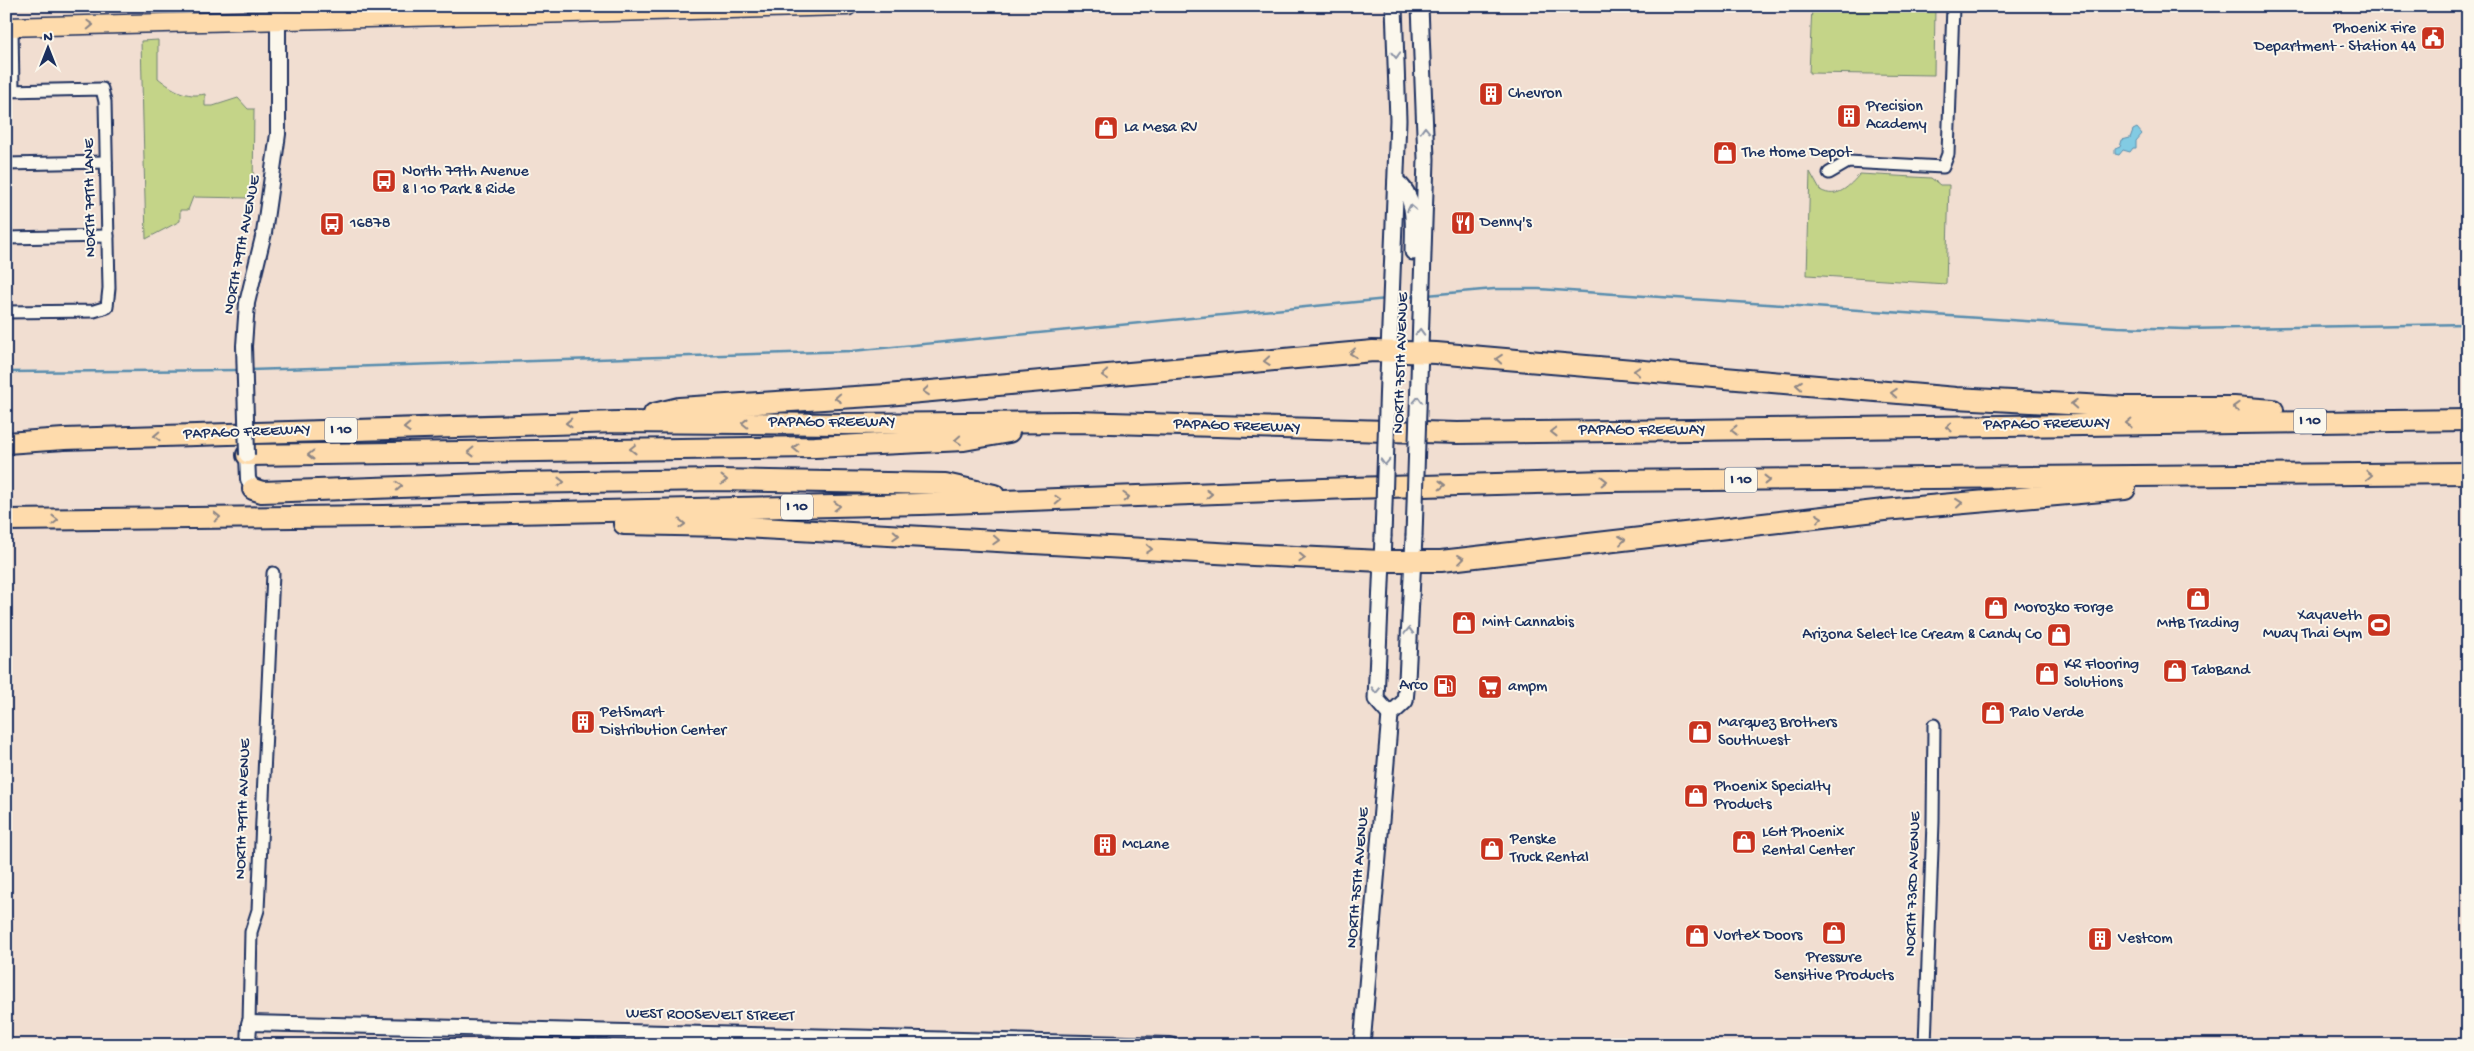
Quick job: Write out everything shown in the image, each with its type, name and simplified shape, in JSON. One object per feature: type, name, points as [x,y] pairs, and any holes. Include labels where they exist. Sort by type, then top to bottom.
[{"type":"highway","points":[[618,422],[679,408],[887,395],[1373,352],[1420,353],[1965,398],[2123,407],[2234,407],[2442,420]]},
{"type":"highway","name":"PAPAGO FREEWAY","points":[[6,443],[64,439],[618,422],[846,424],[1076,422],[1456,433],[2468,420]]},
{"type":"highway","points":[[248,456],[815,447],[964,440],[1076,422]]},
{"type":"highway","points":[[6,432],[64,439]]},
{"type":"highway","name":"I 10","points":[[6,520],[384,516],[1024,501],[1350,488],[1607,481],[2468,473]]},
{"type":"highway","points":[[384,516],[423,528],[642,524],[718,525],[1382,561],[1440,561],[2015,497],[2321,475]]},
{"type":"highway","points":[[253,489],[262,492],[350,488],[718,480],[945,484],[1024,501]]},
{"type":"main road","points":[[474,16],[483,8],[489,6]]},
{"type":"main road","points":[[9,27],[278,13],[474,16],[613,9],[848,6]]},
{"type":"main road","name":"NORTH 75TH AVENUE","points":[[1390,715],[1376,699],[1396,181],[1398,91],[1394,6]]},
{"type":"main road","name":"NORTH 75TH AVENUE","points":[[1362,1045],[1390,715],[1405,701],[1414,536],[1426,159],[1420,6]]},
{"type":"main road","points":[[1396,181],[1404,189],[1412,207],[1413,256],[1421,277]]},
{"type":"street","points":[[1829,173],[1848,162],[1943,168],[1948,154],[1953,6]]},
{"type":"street","name":"NORTH 79TH AVENUE","points":[[253,489],[248,479],[244,346],[247,303],[268,214],[278,134],[278,13]]},
{"type":"street","points":[[9,27],[9,90]]},
{"type":"street","name":"NORTH 79TH LANE","points":[[6,312],[94,311],[107,307],[109,288],[105,102],[102,89],[9,90]]},
{"type":"street","points":[[6,164],[106,162]]},
{"type":"street","points":[[6,238],[108,236]]},
{"type":"street","name":"NORTH 79TH AVENUE","points":[[248,1045],[251,932],[258,910],[273,573]]},
{"type":"street","name":"NORTH 73RD AVENUE","points":[[1926,1045],[1934,725]]},
{"type":"street","name":"WEST ROOSEVELT STREET","points":[[249,1023],[1171,1045]]},
{"type":"green space","points":[[1812,6],[1935,6],[1934,75],[1809,73]]},
{"type":"green space","points":[[158,40],[158,78],[180,92],[192,95],[205,94],[205,106],[213,106],[238,98],[248,109],[254,109],[253,188],[248,198],[193,197],[188,210],[180,210],[180,221],[146,239],[141,41]]},
{"type":"green space","points":[[1810,172],[1820,190],[1826,193],[1843,190],[1860,174],[1931,178],[1940,185],[1949,185],[1946,284],[1807,275]]},
{"type":"water","points":[[2137,128],[2142,134],[2136,141],[2136,148],[2133,148],[2130,152],[2123,150],[2119,155],[2115,154],[2115,149],[2120,147],[2122,140],[2130,138],[2133,130]]},
{"type":"waterway","points":[[1427,295],[1494,289],[1539,289],[2117,327],[2185,329],[2468,324]]},
{"type":"waterway","points":[[1397,298],[1417,296]]},
{"type":"waterway","points":[[250,370],[852,351],[1387,299]]},
{"type":"waterway","points":[[6,372],[240,370]]},
{"type":"place","name":"Phoenix Fire Department - Station 44","points":[[2433,38]]},
{"type":"place","name":"Chevron","points":[[1491,94]]},
{"type":"place","name":"Precision Academy","points":[[1849,116]]},
{"type":"place","name":"La Mesa RV","points":[[1106,128]]},
{"type":"place","name":"The Home Depot","points":[[1725,153]]},
{"type":"place","name":"North 79th Avenue & I 10 Park & Ride","points":[[384,181]]},
{"type":"place","name":"Denny's","points":[[1463,223]]},
{"type":"place","name":"16878","points":[[332,224]]},
{"type":"place","name":"MHB Trading","points":[[2198,599]]},
{"type":"place","name":"Morozko Forge","points":[[1996,608]]},
{"type":"place","name":"Mint Cannabis","points":[[1464,623]]},
{"type":"place","name":"Xayaveth Muay Thai Gym","points":[[2379,625]]},
{"type":"place","name":"Arizona Select Ice Cream & Candy Co","points":[[2059,635]]},
{"type":"place","name":"TabBand","points":[[2175,671]]},
{"type":"place","name":"KR Flooring Solutions","points":[[2047,674]]},
{"type":"place","name":"Arco","points":[[1445,686]]},
{"type":"place","name":"ampm","points":[[1490,687]]},
{"type":"place","name":"Palo Verde","points":[[1993,713]]},
{"type":"place","name":"PetSmart Distribution Center","points":[[583,722]]},
{"type":"place","name":"Marquez Brothers Southwest","points":[[1700,732]]},
{"type":"place","name":"Phoenix Specialty Products","points":[[1696,796]]},
{"type":"place","name":"LGH Phoenix Rental Center","points":[[1744,842]]},
{"type":"place","name":"McLane","points":[[1105,845]]},
{"type":"place","name":"Penske Truck Rental","points":[[1492,849]]},
{"type":"place","name":"Pressure Sensitive Products","points":[[1834,933]]},
{"type":"place","name":"Vortex Doors","points":[[1697,936]]},
{"type":"place","name":"Vestcom","points":[[2100,939]]}]
